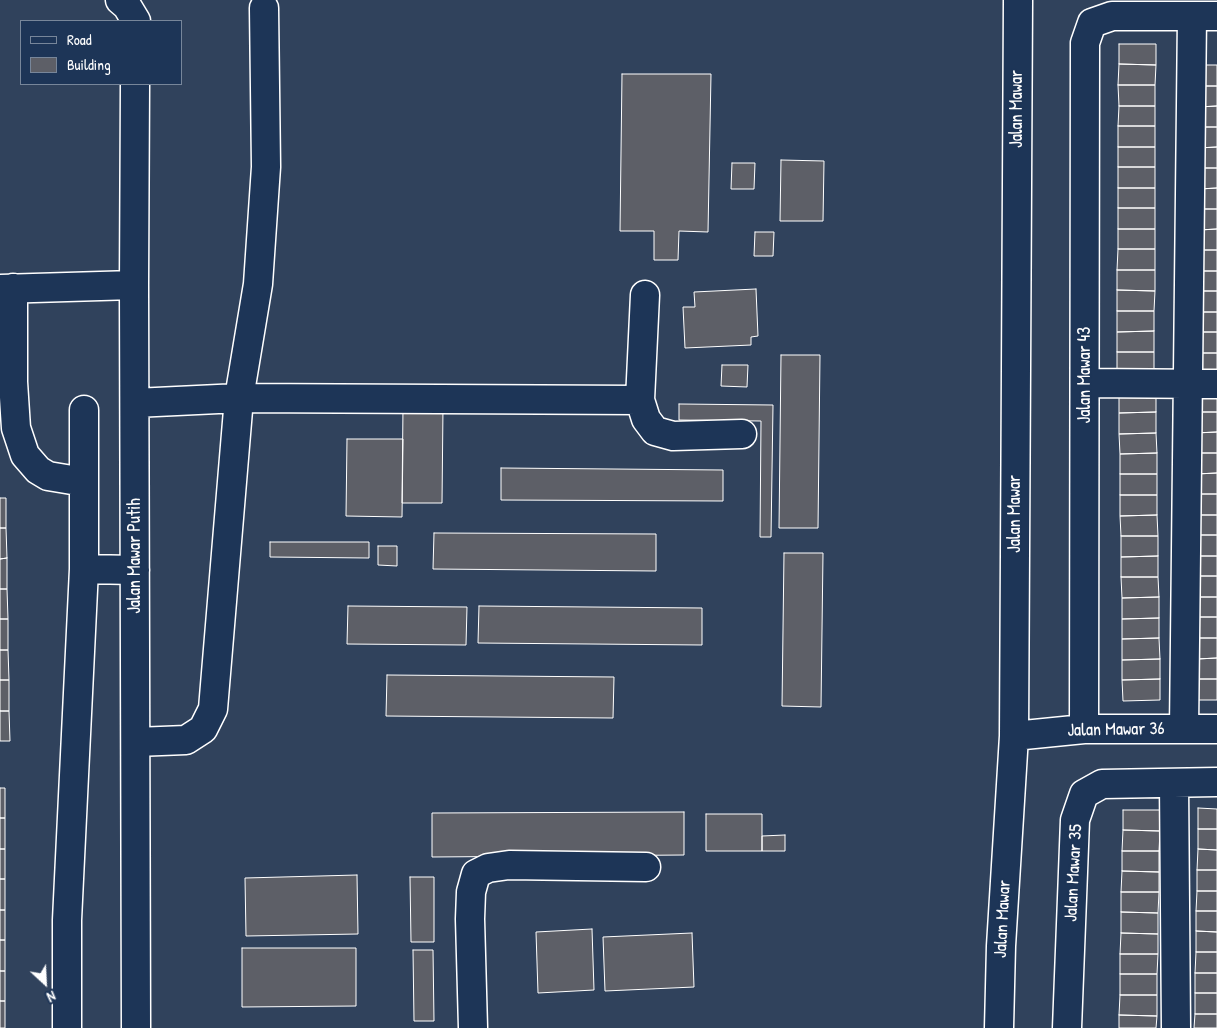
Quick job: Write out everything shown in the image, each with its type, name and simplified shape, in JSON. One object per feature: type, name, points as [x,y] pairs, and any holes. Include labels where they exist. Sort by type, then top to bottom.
[{"type":"street","points":[[120,0],[127,6],[135,20]]},
{"type":"street","name":"Jalan Mawar","points":[[999,1028],[1000,946],[1014,736],[1018,0]]},
{"type":"street","points":[[136,742],[186,740],[202,729],[213,709],[239,398],[258,284],[266,168],[264,8]]},
{"type":"street","name":"Jalan Mawar 43","points":[[1084,729],[1085,43],[1092,23],[1112,16],[1205,16]]},
{"type":"street","points":[[1184,729],[1188,384],[1205,16]]},
{"type":"street","name":"Jalan Mawar Putih","points":[[136,85],[134,285],[136,403],[136,1028]]},
{"type":"street","points":[[84,482],[48,476],[38,470],[25,455],[16,428],[7,288],[134,285]]},
{"type":"street","points":[[645,295],[640,400],[646,419],[655,431],[673,436],[742,434]]},
{"type":"street","points":[[1085,383],[1217,384]]},
{"type":"street","points":[[136,403],[239,398],[640,400]]},
{"type":"street","points":[[68,1028],[67,920],[84,569],[84,410]]},
{"type":"street","points":[[84,569],[135,570]]},
{"type":"street","name":"Jalan Mawar 36","points":[[1014,736],[1084,729],[1217,729]]},
{"type":"street","name":"Jalan Mawar 35","points":[[1067,1028],[1075,820],[1084,794],[1102,784],[1217,782]]},
{"type":"street","points":[[1174,783],[1176,1028]]},
{"type":"street","points":[[473,1028],[470,919],[471,892],[476,874],[488,868],[509,865],[646,868]]},
{"type":"building","points":[[1119,44],[1156,44],[1156,65],[1119,64]]},
{"type":"building","points":[[1119,64],[1156,65],[1155,85],[1118,85]]},
{"type":"building","points":[[1197,65],[1217,65],[1217,86],[1198,86]]},
{"type":"building","points":[[622,74],[711,74],[708,232],[679,231],[678,260],[654,260],[654,231],[620,231]]},
{"type":"building","points":[[1118,85],[1155,85],[1155,106],[1119,106]]},
{"type":"building","points":[[1198,86],[1217,86],[1217,106],[1198,107]]},
{"type":"building","points":[[1119,106],[1155,106],[1155,126],[1118,126]]},
{"type":"building","points":[[1217,106],[1217,127],[1198,127],[1198,107]]},
{"type":"building","points":[[1118,126],[1155,126],[1155,147],[1118,147]]},
{"type":"building","points":[[1198,127],[1217,127],[1217,147],[1198,148]]},
{"type":"building","points":[[1118,147],[1155,147],[1155,167],[1118,167]]},
{"type":"building","points":[[1217,147],[1217,168],[1199,168],[1198,148]]},
{"type":"building","points":[[781,160],[824,161],[823,221],[780,221]]},
{"type":"building","points":[[732,163],[755,163],[754,189],[731,189]]},
{"type":"building","points":[[1118,167],[1155,167],[1155,188],[1118,188]]},
{"type":"building","points":[[1199,168],[1217,168],[1217,188],[1199,189]]},
{"type":"building","points":[[1118,188],[1155,188],[1155,208],[1118,208]]},
{"type":"building","points":[[1217,188],[1217,209],[1199,209],[1199,189]]},
{"type":"building","points":[[1118,208],[1155,208],[1155,229],[1118,229]]},
{"type":"building","points":[[1199,209],[1217,209],[1217,229],[1199,230]]},
{"type":"building","points":[[1118,229],[1155,229],[1155,249],[1118,249]]},
{"type":"building","points":[[1217,229],[1217,250],[1200,250],[1199,230]]},
{"type":"building","points":[[755,232],[774,232],[773,256],[754,256]]},
{"type":"building","points":[[1118,249],[1155,249],[1155,270],[1117,270]]},
{"type":"building","points":[[1200,250],[1217,250],[1217,271],[1200,271]]},
{"type":"building","points":[[1117,270],[1155,270],[1155,291],[1117,290]]},
{"type":"building","points":[[1200,271],[1217,271],[1217,291],[1200,291]]},
{"type":"building","points":[[756,289],[758,336],[751,337],[751,345],[685,348],[683,307],[695,307],[694,292]]},
{"type":"building","points":[[1117,290],[1155,291],[1154,311],[1117,311]]},
{"type":"building","points":[[1200,291],[1217,291],[1217,312],[1200,312]]},
{"type":"building","points":[[1117,311],[1154,311],[1154,331],[1117,332]]},
{"type":"building","points":[[1200,312],[1217,312],[1217,332],[1200,332]]},
{"type":"building","points":[[1154,331],[1154,352],[1117,352],[1117,332]]},
{"type":"building","points":[[1200,332],[1217,332],[1217,353],[1201,353]]},
{"type":"building","points":[[1117,352],[1154,352],[1154,373],[1117,373]]},
{"type":"building","points":[[1201,353],[1217,353],[1217,373],[1201,373]]},
{"type":"building","points":[[781,355],[820,355],[818,528],[779,528]]},
{"type":"building","points":[[722,365],[748,365],[747,387],[721,386]]},
{"type":"building","points":[[1217,391],[1217,412],[1195,412],[1195,392]]},
{"type":"building","points":[[1156,392],[1156,412],[1119,413],[1119,393]]},
{"type":"building","points":[[679,404],[773,405],[771,537],[760,537],[761,421],[679,420]]},
{"type":"building","points":[[403,407],[443,407],[442,503],[402,503]]},
{"type":"building","points":[[1156,412],[1156,433],[1119,434],[1119,413]]},
{"type":"building","points":[[1195,412],[1217,412],[1217,432],[1195,433]]},
{"type":"building","points":[[1217,432],[1217,453],[1195,453],[1195,433]]},
{"type":"building","points":[[1156,433],[1157,453],[1120,454],[1119,434]]},
{"type":"building","points":[[347,439],[403,439],[402,517],[346,516]]},
{"type":"building","points":[[1157,453],[1157,474],[1120,474],[1120,454]]},
{"type":"building","points":[[1195,453],[1217,453],[1217,473],[1196,474]]},
{"type":"building","points":[[501,468],[723,470],[723,501],[501,500]]},
{"type":"building","points":[[1217,473],[1217,494],[1196,494],[1196,474]]},
{"type":"building","points":[[1120,474],[1157,474],[1157,495],[1120,495]]},
{"type":"building","points":[[1196,494],[1217,494],[1217,515],[1196,515]]},
{"type":"building","points":[[1120,495],[1157,495],[1157,515],[1120,516]]},
{"type":"building","points":[[0,498],[6,498],[6,528],[0,528]]},
{"type":"building","points":[[1157,515],[1158,536],[1121,536],[1120,516]]},
{"type":"building","points":[[1196,515],[1217,515],[1217,535],[1196,535]]},
{"type":"building","points":[[0,528],[6,528],[7,558],[0,559]]},
{"type":"building","points":[[434,533],[656,534],[656,571],[433,569]]},
{"type":"building","points":[[1196,535],[1217,535],[1217,556],[1197,556]]},
{"type":"building","points":[[1121,536],[1158,536],[1158,556],[1121,557]]},
{"type":"building","points":[[270,542],[369,542],[369,558],[270,557]]},
{"type":"building","points":[[378,546],[397,546],[397,566],[378,565]]},
{"type":"building","points":[[784,553],[823,553],[821,707],[782,706]]},
{"type":"building","points":[[1158,556],[1158,577],[1121,577],[1121,557]]},
{"type":"building","points":[[1197,556],[1217,556],[1217,576],[1197,576]]},
{"type":"building","points":[[7,558],[7,589],[0,589],[0,559]]},
{"type":"building","points":[[1197,576],[1217,576],[1217,597],[1197,597]]},
{"type":"building","points":[[1121,577],[1158,577],[1159,597],[1122,598]]},
{"type":"building","points":[[0,589],[7,589],[8,619],[0,619]]},
{"type":"building","points":[[1159,597],[1159,618],[1122,619],[1122,598]]},
{"type":"building","points":[[1197,597],[1217,597],[1217,617],[1197,617]]},
{"type":"building","points":[[348,606],[467,607],[466,645],[347,644]]},
{"type":"building","points":[[479,606],[702,608],[702,645],[478,643]]},
{"type":"building","points":[[1197,617],[1217,617],[1217,638],[1197,638]]},
{"type":"building","points":[[1159,618],[1159,638],[1122,639],[1122,619]]},
{"type":"building","points":[[0,619],[8,619],[8,650],[0,650]]},
{"type":"building","points":[[1159,638],[1160,659],[1122,660],[1122,639]]},
{"type":"building","points":[[1197,638],[1217,638],[1217,658],[1197,659]]},
{"type":"building","points":[[0,650],[8,650],[9,680],[0,680]]},
{"type":"building","points":[[1217,658],[1217,679],[1197,679],[1197,659]]},
{"type":"building","points":[[1160,659],[1160,679],[1122,680],[1122,660]]},
{"type":"building","points":[[387,675],[614,677],[613,718],[386,716]]},
{"type":"building","points":[[1160,679],[1160,700],[1123,701],[1122,680]]},
{"type":"building","points":[[1197,679],[1217,679],[1217,700],[1197,700]]},
{"type":"building","points":[[0,680],[9,680],[9,711],[0,711]]},
{"type":"building","points":[[0,711],[9,711],[10,741],[0,741]]},
{"type":"building","points":[[0,788],[5,788],[5,818],[0,818]]},
{"type":"building","points":[[1198,808],[1217,809],[1217,829],[1198,829]]},
{"type":"building","points":[[1123,810],[1160,810],[1160,831],[1123,830]]},
{"type":"building","points":[[684,812],[684,855],[432,857],[432,813]]},
{"type":"building","points":[[706,814],[762,814],[762,851],[706,851]]},
{"type":"building","points":[[0,818],[5,818],[5,849],[0,849]]},
{"type":"building","points":[[1198,829],[1217,829],[1217,850],[1198,849]]},
{"type":"building","points":[[1123,830],[1160,831],[1159,851],[1122,851]]},
{"type":"building","points":[[785,835],[785,851],[762,851],[762,836]]},
{"type":"building","points":[[0,849],[5,849],[5,879],[0,879]]},
{"type":"building","points":[[1198,849],[1217,850],[1217,870],[1197,870]]},
{"type":"building","points":[[1122,851],[1159,851],[1159,872],[1122,871]]},
{"type":"building","points":[[1197,870],[1217,870],[1217,891],[1197,891]]},
{"type":"building","points":[[1122,871],[1159,872],[1159,892],[1121,892]]},
{"type":"building","points":[[357,875],[358,934],[246,936],[245,878]]},
{"type":"building","points":[[410,877],[434,877],[434,942],[411,942]]},
{"type":"building","points":[[0,879],[5,879],[5,910],[0,910]]},
{"type":"building","points":[[1197,891],[1217,891],[1217,911],[1196,911]]},
{"type":"building","points":[[1121,892],[1159,892],[1158,913],[1121,912]]},
{"type":"building","points":[[0,910],[5,910],[5,940],[0,940]]},
{"type":"building","points":[[1196,911],[1217,911],[1217,932],[1196,931]]},
{"type":"building","points":[[1121,912],[1158,913],[1158,934],[1121,933]]},
{"type":"building","points":[[592,929],[594,990],[538,993],[536,932]]},
{"type":"building","points":[[1196,931],[1217,932],[1217,952],[1196,952]]},
{"type":"building","points":[[692,933],[694,987],[605,991],[603,937]]},
{"type":"building","points":[[1121,933],[1158,934],[1158,954],[1120,954]]},
{"type":"building","points":[[0,940],[5,940],[5,971],[0,971]]},
{"type":"building","points":[[242,948],[356,948],[356,1006],[242,1007]]},
{"type":"building","points":[[413,950],[433,950],[434,1021],[414,1021]]},
{"type":"building","points":[[1196,952],[1217,952],[1217,973],[1195,973]]},
{"type":"building","points":[[1120,954],[1158,954],[1157,974],[1120,974]]},
{"type":"building","points":[[0,971],[5,971],[5,1001],[0,1001]]},
{"type":"building","points":[[1195,973],[1217,973],[1217,993],[1195,993]]},
{"type":"building","points":[[1120,974],[1157,974],[1157,995],[1120,995]]},
{"type":"building","points":[[1195,993],[1217,993],[1217,1014],[1195,1014]]},
{"type":"building","points":[[1120,995],[1157,995],[1157,1016],[1119,1015]]},
{"type":"building","points":[[0,1001],[5,1001],[5,1028],[0,1028]]},
{"type":"building","points":[[1195,1014],[1217,1014],[1217,1028],[1194,1028]]},
{"type":"building","points":[[1119,1015],[1157,1016],[1156,1028],[1119,1028]]}]
